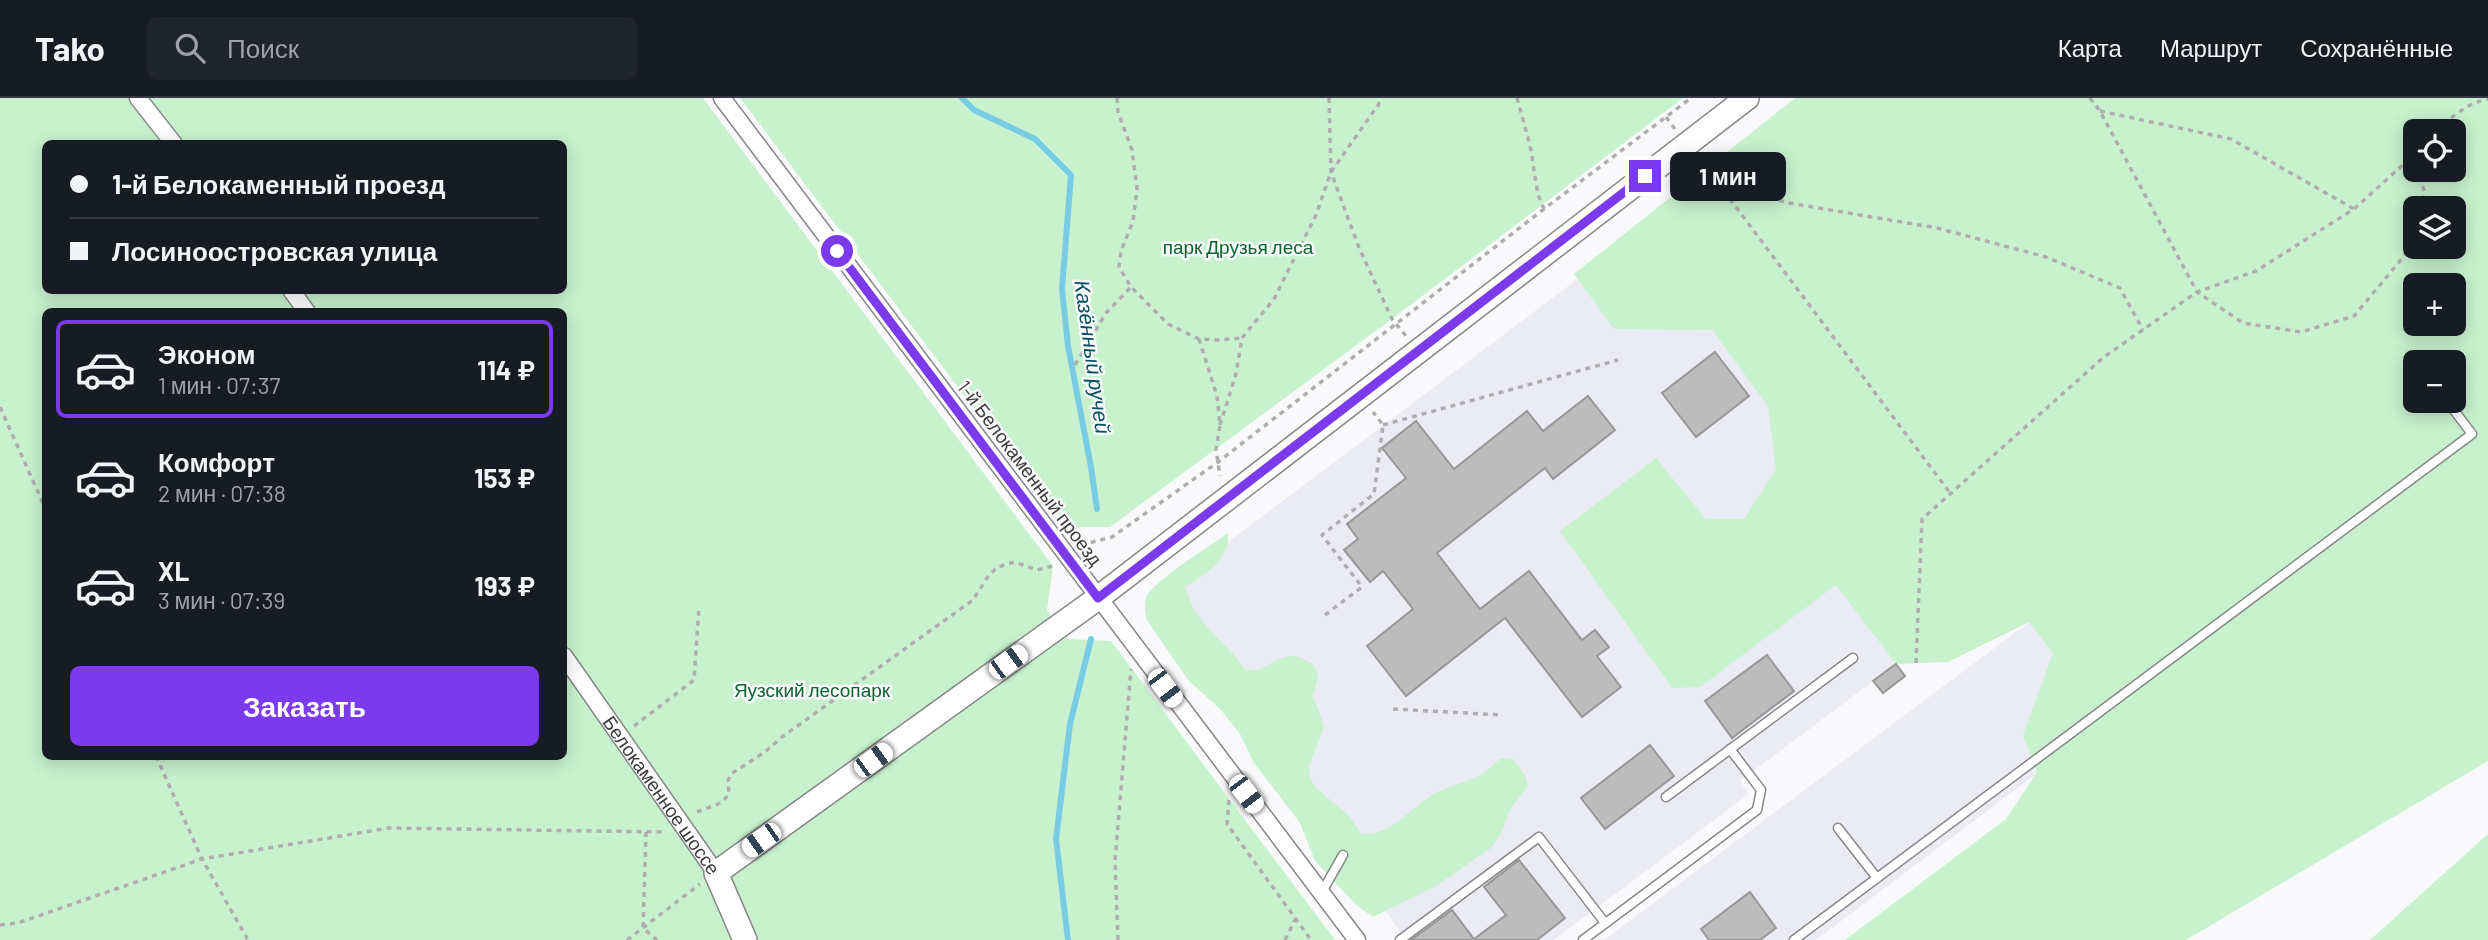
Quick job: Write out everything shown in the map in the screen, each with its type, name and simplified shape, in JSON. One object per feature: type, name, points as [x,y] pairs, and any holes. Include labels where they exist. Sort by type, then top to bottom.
[{"type":"street","points":[[138,98],[171,140]]},
{"type":"street","name":"1-й Белокаменный проезд","points":[[722,98],[1357,940]]},
{"type":"street","points":[[716,873],[1098,598],[1747,98]]},
{"type":"street","name":"Белокаменное шоссе","points":[[567,660],[716,873],[745,940]]},
{"type":"lane","points":[[1794,940],[2472,433],[2456,413]]},
{"type":"lane","points":[[1666,797],[1853,658]]},
{"type":"lane","points":[[1583,940],[1757,810],[1761,790],[1730,749]]},
{"type":"lane","points":[[1838,828],[1877,878]]},
{"type":"lane","points":[[1400,940],[1539,837],[1605,923]]},
{"type":"lane","points":[[1321,893],[1343,855]]},
{"type":"path","points":[[1118,98],[1118,112],[1132,150],[1137,189],[1133,220],[1121,251],[1119,267],[1131,287],[1168,324],[1199,339],[1242,338]]},
{"type":"path","points":[[1329,98],[1331,172],[1359,248],[1396,324],[1418,351]]},
{"type":"path","points":[[1218,462],[1216,449],[1220,425],[1236,374],[1242,338],[1274,299],[1316,215],[1331,172],[1383,98]]},
{"type":"path","points":[[1517,98],[1530,145],[1538,195],[1545,209]]},
{"type":"path","points":[[1081,545],[1112,537],[1218,462],[1692,98]]},
{"type":"path","points":[[2090,98],[2196,292],[2243,323],[2301,332],[2354,316],[2403,257]]},
{"type":"path","points":[[2448,119],[2481,100],[2488,99]]},
{"type":"path","points":[[2099,111],[2231,139],[2354,209]]},
{"type":"path","points":[[1687,144],[1720,184],[1950,494]]},
{"type":"path","points":[[1916,663],[1922,519],[2104,357],[2196,292],[2256,271],[2354,209],[2403,165]]},
{"type":"path","points":[[1720,184],[1789,203],[1937,228],[2046,257],[2120,288],[2143,330]]},
{"type":"path","points":[[1074,365],[1106,313],[1131,287]]},
{"type":"path","points":[[1199,339],[1217,396],[1220,425]]},
{"type":"path","points":[[1325,615],[1362,587],[1322,536],[1374,494],[1383,425],[1618,359]]},
{"type":"path","points":[[0,407],[42,500]]},
{"type":"path","points":[[697,812],[721,803],[729,794],[728,781],[731,774],[973,600],[989,575],[998,567],[1014,562],[1037,570],[1053,566]]},
{"type":"path","points":[[620,735],[694,680],[699,607]]},
{"type":"path","points":[[1118,940],[1115,861],[1133,645]]},
{"type":"path","points":[[1394,709],[1502,715]]},
{"type":"path","points":[[158,760],[202,859],[248,940]]},
{"type":"path","points":[[1231,774],[1227,824],[1311,940]]},
{"type":"path","points":[[0,925],[18,923],[202,859],[389,828],[666,832]]},
{"type":"path","points":[[643,928],[646,832]]},
{"type":"path","points":[[626,940],[716,873]]},
{"type":"path","points":[[1285,940],[1296,919]]},
{"type":"path","points":[[643,928],[657,940]]},
{"type":"shaded area","points":[[1652,223],[1898,549],[1841,591],[1896,664],[1740,781],[1749,794],[1554,940],[1407,940],[1151,600]]},
{"type":"shaded area","points":[[2488,294],[2488,434],[1816,940],[1604,940],[2412,336],[2466,336],[2466,313]]},
{"type":"green space","name":"Яузский лесопарк","points":[[0,98],[703,98],[1053,566],[1047,610],[1068,639],[1111,641],[1335,940],[0,940]]},
{"type":"green space","name":"парк Друзья леса","points":[[740,98],[1683,98],[1392,319],[1110,527],[1077,527],[1052,512]]},
{"type":"green space","points":[[1795,98],[2488,98],[2488,761],[2186,940],[1845,940],[2006,819],[2037,772],[2023,735],[2053,653],[2029,622],[1948,662],[1896,664],[1836,585],[1700,687],[1672,688],[1560,531],[1656,458],[1706,519],[1744,519],[1776,469],[1768,406],[1712,330],[1614,329],[1574,274]]},
{"type":"green space","points":[[1228,533],[1228,543],[1221,559],[1208,572],[1185,587],[1193,607],[1245,670],[1258,669],[1287,656],[1301,658],[1314,665],[1318,675],[1313,696],[1324,726],[1309,767],[1310,777],[1315,787],[1348,815],[1361,833],[1382,831],[1435,793],[1479,775],[1501,758],[1513,759],[1525,775],[1528,786],[1509,811],[1503,830],[1491,848],[1436,886],[1373,917],[1356,905],[1315,861],[1300,823],[1254,763],[1240,734],[1221,710],[1188,680],[1147,620],[1146,598],[1159,582]]},
{"type":"green space","points":[[2488,834],[2488,940],[2370,940]]},
{"type":"building","points":[[1715,352],[1749,396],[1696,437],[1662,393]]},
{"type":"building","points":[[1588,396],[1615,430],[1553,479],[1545,468],[1437,553],[1480,609],[1529,571],[1582,640],[1595,630],[1609,647],[1597,656],[1621,687],[1582,717],[1505,618],[1406,696],[1367,646],[1413,609],[1383,571],[1370,582],[1344,550],[1358,539],[1347,524],[1406,478],[1382,448],[1416,421],[1454,469],[1527,411],[1543,431]]},
{"type":"building","points":[[1767,655],[1794,691],[1732,738],[1705,701]]},
{"type":"building","points":[[1896,664],[1905,676],[1883,693],[1873,681]]},
{"type":"building","points":[[1650,745],[1674,776],[1605,829],[1581,798]]},
{"type":"building","points":[[1519,860],[1565,918],[1537,940],[1411,940],[1452,910],[1474,939],[1506,915],[1484,887]]},
{"type":"building","points":[[1750,892],[1776,928],[1760,940],[1709,940],[1701,929]]},
{"type":"waterway","name":"Казённый ручей","points":[[962,98],[974,110],[1035,139],[1071,175],[1062,289],[1068,346],[1097,509]]},
{"type":"waterway","name":"Казённый ручей","points":[[1068,940],[1056,839],[1070,724],[1091,639]]},
{"type":"route","points":[[837,251],[1098,598],[1645,176]]}]
